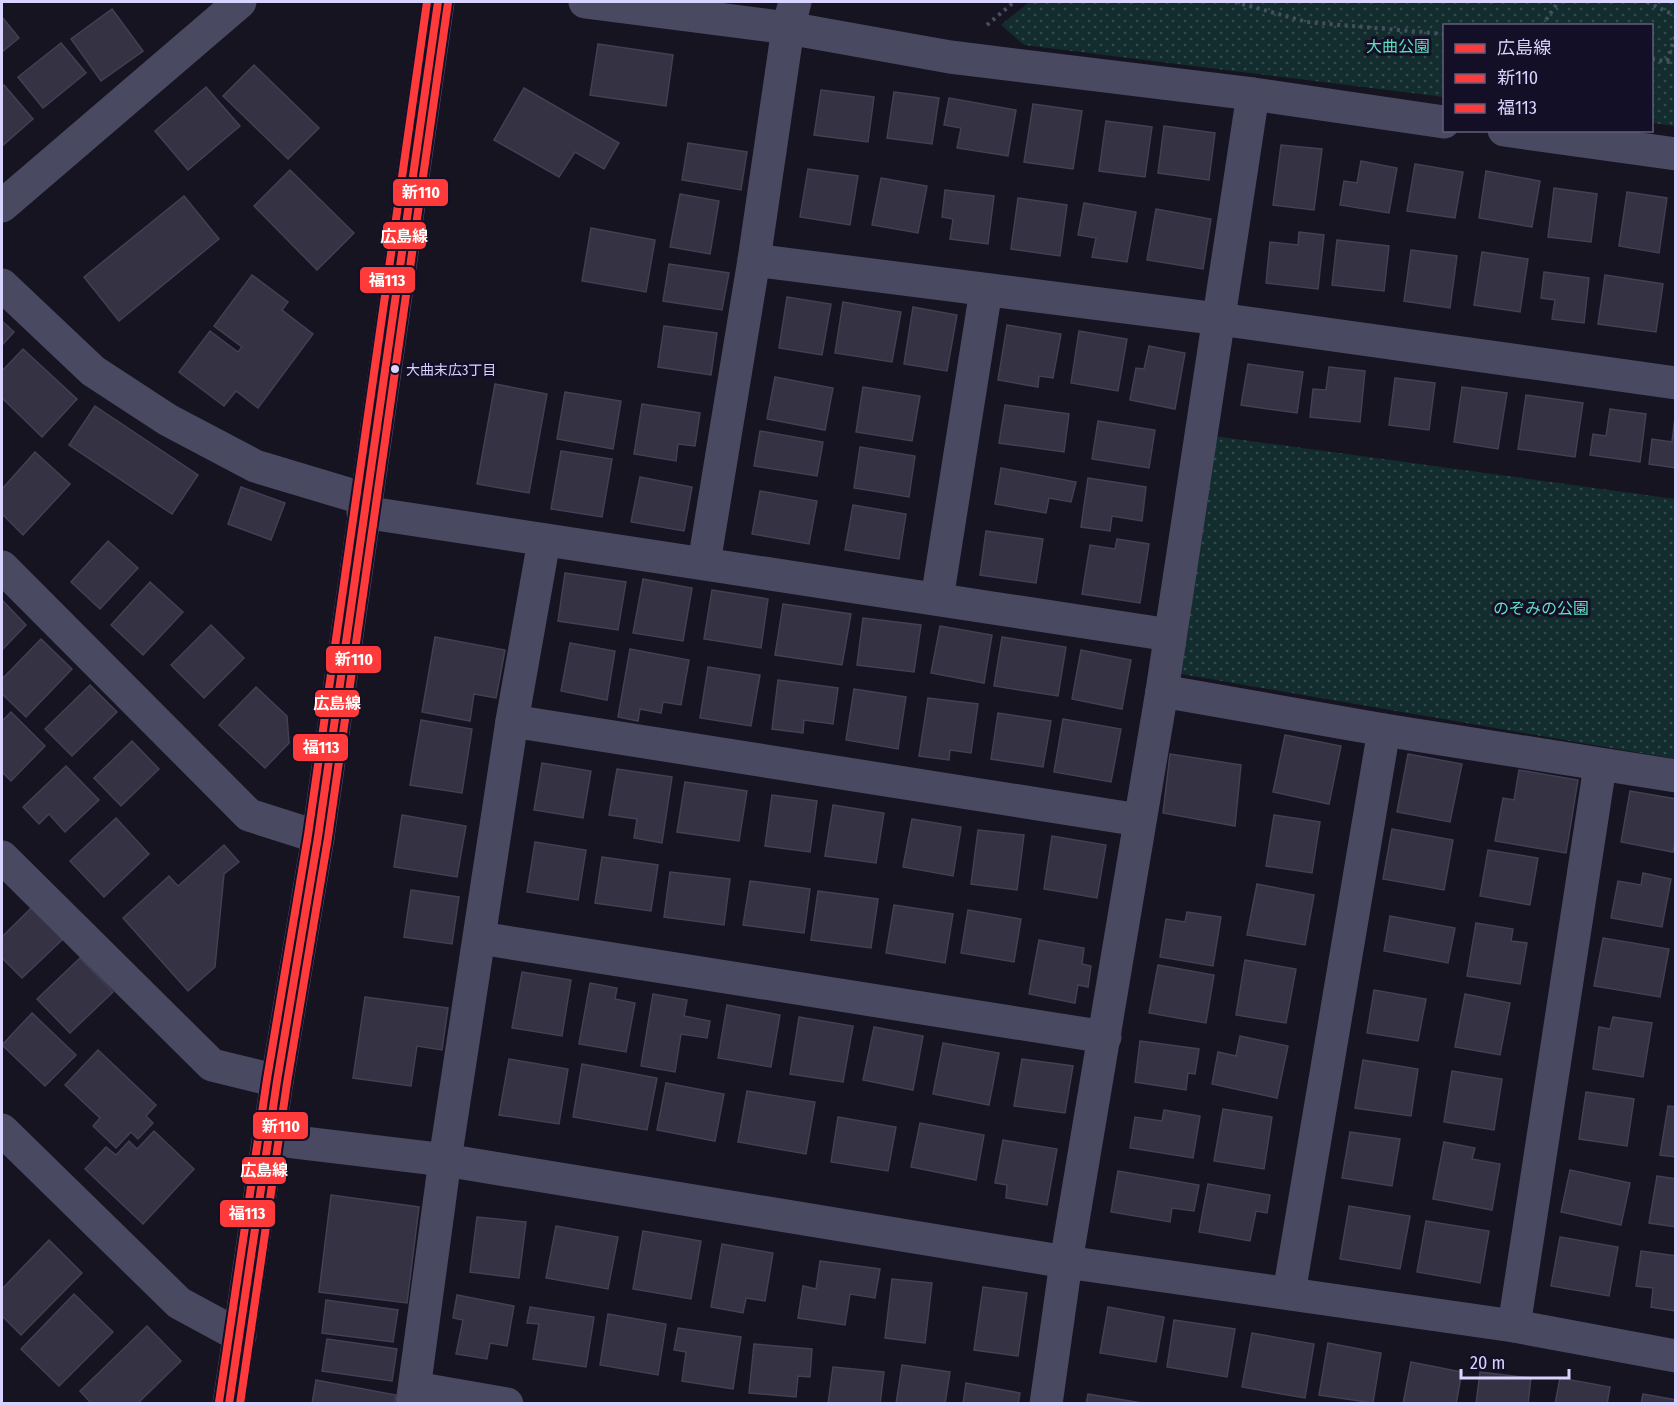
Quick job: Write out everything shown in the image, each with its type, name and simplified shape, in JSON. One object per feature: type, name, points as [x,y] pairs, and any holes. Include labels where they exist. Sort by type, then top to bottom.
[{"type":"main road","points":[[229,1404],[277,1081],[318,837],[438,2]]},
{"type":"street","points":[[2,206],[240,2]]},
{"type":"street","points":[[585,2],[792,15],[950,57],[1253,94],[1443,122]]},
{"type":"street","points":[[704,563],[792,15]]},
{"type":"street","points":[[1046,1404],[1066,1262],[1162,691],[1253,94]]},
{"type":"street","points":[[1518,132],[1676,154]]},
{"type":"street","points":[[754,260],[1219,319],[1676,383]]},
{"type":"street","points":[[2,285],[93,370],[168,420],[255,466],[364,506],[544,541],[704,563],[1170,635]]},
{"type":"street","points":[[937,599],[986,290]]},
{"type":"street","points":[[507,1404],[414,1396],[445,1160],[512,721],[544,541]]},
{"type":"street","points":[[2,567],[249,815],[318,837]]},
{"type":"street","points":[[1162,691],[1600,766],[1676,776]]},
{"type":"street","points":[[512,721],[1139,820]]},
{"type":"street","points":[[1289,1293],[1384,730]]},
{"type":"street","points":[[1514,1326],[1600,766]]},
{"type":"street","points":[[2,857],[212,1065],[277,1081]]},
{"type":"street","points":[[480,938],[1105,1037]]},
{"type":"street","points":[[2,1130],[179,1303],[240,1336]]},
{"type":"street","points":[[270,1140],[445,1160],[1066,1262],[1514,1326],[1676,1356]]},
{"type":"path","points":[[1235,2],[1306,22],[1443,34]]},
{"type":"path","points":[[1543,24],[1557,2]]},
{"type":"path","points":[[1647,2],[1676,16]]},
{"type":"path","points":[[1667,61],[1676,34]]},
{"type":"path","points":[[1653,59],[1676,63]]},
{"type":"green space","name":"大曲公園","points":[[1029,2],[1675,2],[1675,126],[1653,123],[1653,24],[1443,24],[1443,97],[1024,45],[1001,25]]},
{"type":"green space","name":"のぞみの公園","points":[[1207,435],[1675,499],[1675,759],[1181,674]]},
{"type":"building","points":[[112,9],[143,51],[101,81],[71,39]]},
{"type":"building","points":[[2,17],[19,38],[2,52]]},
{"type":"building","points":[[61,43],[86,73],[43,108],[18,77]]},
{"type":"building","points":[[598,44],[673,55],[666,106],[590,95]]},
{"type":"building","points":[[254,65],[319,128],[288,159],[223,96]]},
{"type":"building","points":[[4,85],[33,119],[2,146],[2,87]]},
{"type":"building","points":[[206,87],[240,126],[188,170],[155,131]]},
{"type":"building","points":[[524,88],[619,143],[604,169],[575,152],[559,177],[494,140]]},
{"type":"building","points":[[821,90],[874,97],[868,142],[814,135]]},
{"type":"building","points":[[894,92],[939,98],[932,144],[887,138]]},
{"type":"building","points":[[949,98],[1016,110],[1008,156],[957,148],[961,128],[944,125]]},
{"type":"building","points":[[1033,104],[1082,111],[1073,169],[1024,162]]},
{"type":"building","points":[[1106,121],[1152,127],[1145,177],[1099,171]]},
{"type":"building","points":[[1164,126],[1215,133],[1209,180],[1158,173]]},
{"type":"building","points":[[688,143],[747,152],[741,190],[682,180]]},
{"type":"building","points":[[1281,145],[1322,149],[1314,210],[1273,205]]},
{"type":"building","points":[[1361,161],[1397,168],[1389,213],[1340,205],[1344,181],[1357,183]]},
{"type":"building","points":[[1415,164],[1463,172],[1455,218],[1407,211]]},
{"type":"building","points":[[808,169],[858,176],[850,225],[800,217]]},
{"type":"building","points":[[290,170],[354,233],[317,270],[254,206]]},
{"type":"building","points":[[1486,171],[1540,181],[1532,227],[1479,218]]},
{"type":"building","points":[[881,178],[927,186],[918,233],[872,225]]},
{"type":"building","points":[[1554,188],[1597,194],[1591,242],[1548,237]]},
{"type":"building","points":[[945,190],[994,196],[988,244],[950,239],[953,219],[942,217]]},
{"type":"building","points":[[1627,192],[1667,198],[1659,253],[1619,246]]},
{"type":"building","points":[[680,194],[719,201],[710,254],[670,247]]},
{"type":"building","points":[[184,196],[219,239],[119,321],[84,277]]},
{"type":"building","points":[[1018,198],[1067,205],[1060,256],[1011,249]]},
{"type":"building","points":[[1084,203],[1136,212],[1127,262],[1092,257],[1096,238],[1078,235]]},
{"type":"building","points":[[1156,209],[1211,219],[1203,269],[1147,260]]},
{"type":"building","points":[[591,228],[655,240],[646,292],[582,281]]},
{"type":"building","points":[[1299,232],[1324,235],[1318,289],[1266,283],[1270,242],[1298,245]]},
{"type":"building","points":[[1337,240],[1389,246],[1384,291],[1332,285]]},
{"type":"building","points":[[1411,250],[1457,256],[1450,308],[1404,301]]},
{"type":"building","points":[[1482,252],[1528,259],[1520,312],[1474,305]]},
{"type":"building","points":[[669,264],[729,273],[722,310],[663,301]]},
{"type":"building","points":[[1544,272],[1589,278],[1584,323],[1552,319],[1555,300],[1541,298]]},
{"type":"building","points":[[252,275],[288,302],[282,310],[313,334],[258,408],[236,391],[224,406],[179,372],[210,331],[238,352],[242,347],[214,326]]},
{"type":"building","points":[[1605,275],[1663,284],[1656,332],[1598,324]]},
{"type":"building","points":[[787,297],[831,304],[822,355],[779,348]]},
{"type":"building","points":[[843,302],[901,312],[892,362],[835,353]]},
{"type":"building","points":[[913,307],[957,315],[947,371],[904,364]]},
{"type":"building","points":[[2,321],[14,332],[2,345]]},
{"type":"building","points":[[1007,325],[1061,334],[1053,378],[1039,376],[1038,387],[998,380]]},
{"type":"building","points":[[664,326],[717,333],[711,375],[658,367]]},
{"type":"building","points":[[1079,331],[1127,339],[1118,391],[1071,383]]},
{"type":"building","points":[[1149,346],[1185,353],[1175,409],[1130,400],[1136,368],[1144,369]]},
{"type":"building","points":[[23,349],[77,399],[42,437],[2,398],[2,371]]},
{"type":"building","points":[[1248,364],[1303,372],[1297,413],[1241,405]]},
{"type":"building","points":[[1329,367],[1365,371],[1360,422],[1310,417],[1313,389],[1326,390]]},
{"type":"building","points":[[775,377],[833,388],[825,430],[767,419]]},
{"type":"building","points":[[1395,378],[1435,383],[1429,430],[1389,425]]},
{"type":"building","points":[[495,384],[547,394],[529,493],[477,484]]},
{"type":"building","points":[[863,387],[920,396],[912,441],[856,432]]},
{"type":"building","points":[[1462,387],[1507,393],[1498,449],[1454,442]]},
{"type":"building","points":[[565,392],[621,401],[613,449],[557,439]]},
{"type":"building","points":[[1526,395],[1583,403],[1575,457],[1518,449]]},
{"type":"building","points":[[642,404],[700,413],[695,446],[678,444],[676,461],[634,454]]},
{"type":"building","points":[[1005,405],[1069,414],[1064,452],[999,443]]},
{"type":"building","points":[[95,406],[198,475],[172,514],[69,445]]},
{"type":"building","points":[[1610,409],[1646,414],[1640,462],[1590,455],[1593,434],[1606,436]]},
{"type":"building","points":[[1675,417],[1676,468],[1649,464],[1652,439],[1672,442]]},
{"type":"building","points":[[1098,421],[1155,430],[1149,468],[1092,459]]},
{"type":"building","points":[[760,431],[823,442],[817,476],[754,466]]},
{"type":"building","points":[[860,447],[915,456],[909,497],[854,488]]},
{"type":"building","points":[[561,451],[612,459],[602,517],[551,509]]},
{"type":"building","points":[[35,452],[70,484],[23,535],[2,514],[2,489]]},
{"type":"building","points":[[1001,468],[1076,482],[1071,502],[1049,498],[1046,513],[995,504]]},
{"type":"building","points":[[640,477],[692,487],[684,531],[631,522]]},
{"type":"building","points":[[1088,478],[1146,487],[1142,521],[1112,516],[1110,531],[1081,527]]},
{"type":"building","points":[[241,487],[285,503],[271,540],[228,524]]},
{"type":"building","points":[[760,491],[817,501],[809,544],[752,534]]},
{"type":"building","points":[[853,505],[906,514],[899,559],[845,550]]},
{"type":"building","points":[[986,531],[1043,539],[1036,583],[980,575]]},
{"type":"building","points":[[1117,539],[1149,544],[1140,603],[1082,594],[1090,545],[1115,549]]},
{"type":"building","points":[[108,541],[138,568],[100,609],[71,582]]},
{"type":"building","points":[[565,573],[626,582],[618,630],[558,621]]},
{"type":"building","points":[[643,579],[692,588],[683,641],[633,633]]},
{"type":"building","points":[[150,582],[183,612],[143,655],[111,625]]},
{"type":"building","points":[[712,590],[768,599],[761,648],[704,639]]},
{"type":"building","points":[[2,600],[26,625],[2,650]]},
{"type":"building","points":[[783,604],[851,614],[842,665],[775,655]]},
{"type":"building","points":[[863,618],[921,625],[914,672],[857,665]]},
{"type":"building","points":[[211,625],[244,658],[204,698],[171,665]]},
{"type":"building","points":[[940,626],[992,635],[984,683],[931,673]]},
{"type":"building","points":[[435,637],[505,650],[496,698],[474,694],[470,721],[422,712]]},
{"type":"building","points":[[1002,637],[1066,647],[1058,696],[994,686]]},
{"type":"building","points":[[41,639],[72,669],[26,717],[2,694],[2,679]]},
{"type":"building","points":[[570,643],[615,651],[607,700],[561,691]]},
{"type":"building","points":[[630,649],[689,660],[681,705],[663,702],[661,713],[640,709],[638,721],[618,717]]},
{"type":"building","points":[[1081,650],[1131,660],[1122,709],[1072,699]]},
{"type":"building","points":[[708,667],[760,675],[751,726],[700,718]]},
{"type":"building","points":[[778,680],[838,688],[833,724],[804,720],[803,733],[772,729]]},
{"type":"building","points":[[90,685],[117,712],[72,756],[45,729]]},
{"type":"building","points":[[256,687],[287,716],[289,743],[265,768],[219,725]]},
{"type":"building","points":[[854,689],[906,697],[898,749],[846,740]]},
{"type":"building","points":[[928,698],[978,704],[971,753],[950,750],[949,760],[919,756]]},
{"type":"building","points":[[11,712],[45,746],[11,781],[2,772],[2,721]]},
{"type":"building","points":[[998,713],[1051,721],[1043,767],[991,759]]},
{"type":"building","points":[[1063,719],[1121,729],[1111,782],[1054,772]]},
{"type":"building","points":[[421,720],[472,729],[462,793],[410,785]]},
{"type":"building","points":[[1285,735],[1341,746],[1329,804],[1273,792]]},
{"type":"building","points":[[132,741],[159,769],[121,806],[94,778]]},
{"type":"building","points":[[1170,754],[1241,765],[1235,826],[1163,813]]},
{"type":"building","points":[[1408,754],[1462,764],[1450,822],[1397,812]]},
{"type":"building","points":[[542,763],[591,771],[583,818],[534,810]]},
{"type":"building","points":[[66,766],[99,800],[65,832],[49,814],[39,824],[23,807]]},
{"type":"building","points":[[617,769],[672,777],[662,843],[634,838],[637,819],[609,815]]},
{"type":"building","points":[[1519,770],[1578,780],[1566,853],[1495,841],[1503,798],[1514,800]]},
{"type":"building","points":[[685,782],[747,791],[739,841],[677,832]]},
{"type":"building","points":[[1630,791],[1676,799],[1676,836],[1673,852],[1621,842]]},
{"type":"building","points":[[772,795],[817,801],[810,852],[765,846]]},
{"type":"building","points":[[833,805],[884,813],[876,863],[825,856]]},
{"type":"building","points":[[402,815],[466,826],[457,877],[394,867]]},
{"type":"building","points":[[1274,815],[1320,822],[1312,873],[1266,866]]},
{"type":"building","points":[[116,818],[149,854],[104,897],[70,861]]},
{"type":"building","points":[[912,819],[961,827],[953,876],[903,867]]},
{"type":"building","points":[[1392,829],[1453,840],[1444,890],[1383,879]]},
{"type":"building","points":[[978,830],[1024,835],[1017,890],[971,884]]},
{"type":"building","points":[[1052,836],[1106,845],[1097,898],[1044,889]]},
{"type":"building","points":[[535,842],[586,850],[578,900],[527,892]]},
{"type":"building","points":[[224,845],[239,862],[224,874],[215,967],[188,991],[123,918],[169,876],[178,886]]},
{"type":"building","points":[[1488,850],[1538,858],[1530,905],[1480,896]]},
{"type":"building","points":[[602,857],[658,865],[651,911],[595,903]]},
{"type":"building","points":[[670,872],[730,879],[724,925],[664,917]]},
{"type":"building","points":[[1643,873],[1671,879],[1662,927],[1611,918],[1618,881],[1641,885]]},
{"type":"building","points":[[750,881],[810,889],[804,933],[743,925]]},
{"type":"building","points":[[1257,884],[1314,895],[1305,945],[1247,935]]},
{"type":"building","points":[[411,890],[459,897],[452,944],[404,937]]},
{"type":"building","points":[[818,891],[878,899],[871,948],[811,940]]},
{"type":"building","points":[[894,905],[953,914],[945,963],[886,953]]},
{"type":"building","points":[[32,907],[63,939],[22,978],[2,958],[2,937]]},
{"type":"building","points":[[968,910],[1021,919],[1014,962],[961,953]]},
{"type":"building","points":[[1187,912],[1221,917],[1213,966],[1160,957],[1166,919],[1185,922]]},
{"type":"building","points":[[1390,916],[1455,928],[1448,963],[1384,951]]},
{"type":"building","points":[[1476,923],[1513,929],[1511,941],[1527,943],[1520,984],[1467,976]]},
{"type":"building","points":[[1603,938],[1669,949],[1660,997],[1594,986]]},
{"type":"building","points":[[1039,940],[1084,948],[1082,964],[1091,966],[1088,987],[1078,985],[1075,1003],[1029,994]]},
{"type":"building","points":[[80,958],[113,992],[70,1033],[37,999]]},
{"type":"building","points":[[1245,960],[1296,969],[1286,1023],[1236,1015]]},
{"type":"building","points":[[1158,965],[1214,975],[1206,1023],[1149,1013]]},
{"type":"building","points":[[522,972],[571,980],[562,1036],[512,1028]]},
{"type":"building","points":[[590,983],[617,988],[615,999],[635,1003],[626,1052],[579,1044]]},
{"type":"building","points":[[1374,990],[1426,999],[1418,1041],[1367,1033]]},
{"type":"building","points":[[653,994],[687,1000],[684,1016],[710,1021],[707,1038],[681,1034],[675,1072],[641,1066]]},
{"type":"building","points":[[1465,994],[1510,1003],[1500,1055],[1455,1047]]},
{"type":"building","points":[[365,997],[448,1008],[442,1050],[417,1046],[411,1086],[353,1078]]},
{"type":"building","points":[[727,1005],[780,1015],[771,1067],[718,1058]]},
{"type":"building","points":[[32,1013],[76,1055],[45,1086],[2,1045]]},
{"type":"building","points":[[799,1017],[853,1026],[843,1082],[790,1074]]},
{"type":"building","points":[[1613,1017],[1652,1023],[1643,1077],[1593,1069],[1599,1027],[1610,1029]]},
{"type":"building","points":[[874,1027],[923,1036],[913,1090],[863,1080]]},
{"type":"building","points":[[1240,1036],[1288,1046],[1277,1098],[1212,1084],[1218,1052],[1236,1056]]},
{"type":"building","points":[[1140,1041],[1199,1049],[1195,1074],[1188,1073],[1186,1090],[1135,1082]]},
{"type":"building","points":[[943,1043],[999,1053],[989,1105],[933,1094]]},
{"type":"building","points":[[98,1050],[156,1105],[146,1116],[153,1123],[138,1139],[131,1132],[116,1148],[93,1126],[100,1118],[65,1085]]},
{"type":"building","points":[[509,1059],[568,1069],[559,1124],[499,1115]]},
{"type":"building","points":[[1022,1059],[1073,1066],[1065,1113],[1014,1106]]},
{"type":"building","points":[[1363,1060],[1418,1069],[1411,1116],[1355,1108]]},
{"type":"building","points":[[582,1064],[657,1078],[647,1130],[573,1117]]},
{"type":"building","points":[[1452,1071],[1502,1079],[1494,1130],[1444,1122]]},
{"type":"building","points":[[666,1083],[724,1094],[715,1141],[657,1130]]},
{"type":"building","points":[[747,1091],[815,1102],[806,1154],[738,1142]]},
{"type":"building","points":[[1586,1092],[1634,1099],[1627,1146],[1579,1139]]},
{"type":"building","points":[[1668,1106],[1676,1107],[1676,1157],[1660,1155]]},
{"type":"building","points":[[1223,1109],[1272,1117],[1264,1169],[1214,1161]]},
{"type":"building","points":[[1164,1110],[1200,1116],[1193,1158],[1130,1148],[1135,1117],[1162,1121]]},
{"type":"building","points":[[838,1117],[896,1127],[888,1171],[831,1162]]},
{"type":"building","points":[[920,1123],[984,1135],[976,1180],[911,1167]]},
{"type":"building","points":[[154,1131],[194,1169],[143,1224],[85,1169],[106,1147],[116,1155],[129,1141],[137,1149]]},
{"type":"building","points":[[1350,1132],[1400,1139],[1392,1186],[1342,1178]]},
{"type":"building","points":[[1003,1140],[1057,1149],[1047,1205],[1006,1198],[1007,1185],[995,1183]]},
{"type":"building","points":[[1444,1142],[1475,1148],[1472,1159],[1500,1164],[1492,1210],[1433,1199]]},
{"type":"building","points":[[1570,1170],[1630,1183],[1621,1225],[1561,1212]]},
{"type":"building","points":[[1118,1171],[1199,1185],[1194,1211],[1172,1208],[1170,1222],[1111,1212]]},
{"type":"building","points":[[1657,1176],[1676,1179],[1676,1227],[1649,1223]]},
{"type":"building","points":[[1208,1184],[1270,1195],[1267,1213],[1256,1211],[1250,1241],[1199,1232]]},
{"type":"building","points":[[331,1195],[419,1207],[407,1303],[319,1292]]},
{"type":"building","points":[[1349,1206],[1410,1216],[1400,1269],[1340,1259]]},
{"type":"building","points":[[477,1217],[526,1222],[519,1278],[470,1272]]},
{"type":"building","points":[[1426,1221],[1489,1231],[1480,1283],[1417,1272]]},
{"type":"building","points":[[556,1226],[618,1237],[608,1289],[546,1278]]},
{"type":"building","points":[[643,1231],[701,1241],[691,1299],[633,1289]]},
{"type":"building","points":[[1560,1237],[1618,1247],[1609,1296],[1551,1286]]},
{"type":"building","points":[[49,1240],[82,1273],[21,1335],[2,1316],[2,1289]]},
{"type":"building","points":[[722,1244],[773,1253],[765,1301],[746,1298],[743,1313],[711,1307]]},
{"type":"building","points":[[1641,1251],[1676,1256],[1676,1311],[1651,1307],[1653,1288],[1636,1286]]},
{"type":"building","points":[[820,1261],[880,1269],[875,1298],[850,1294],[845,1325],[798,1318],[803,1286],[816,1289]]},
{"type":"building","points":[[892,1279],[932,1283],[925,1343],[885,1338]]},
{"type":"building","points":[[983,1287],[1027,1293],[1018,1356],[974,1350]]},
{"type":"building","points":[[74,1294],[113,1332],[59,1386],[21,1349]]},
{"type":"building","points":[[457,1295],[514,1306],[507,1346],[490,1343],[487,1359],[456,1354],[463,1320],[453,1318]]},
{"type":"building","points":[[326,1300],[398,1310],[393,1342],[322,1333]]},
{"type":"building","points":[[530,1307],[594,1317],[586,1367],[533,1359],[539,1324],[527,1323]]},
{"type":"building","points":[[1108,1307],[1164,1317],[1156,1362],[1100,1353]]},
{"type":"building","points":[[608,1314],[666,1324],[658,1375],[600,1365]]},
{"type":"building","points":[[1174,1320],[1235,1329],[1227,1377],[1167,1367]]},
{"type":"building","points":[[147,1326],[181,1361],[137,1404],[92,1404],[80,1391]]},
{"type":"building","points":[[678,1328],[741,1337],[733,1389],[682,1381],[686,1352],[674,1350]]},
{"type":"building","points":[[1252,1333],[1314,1344],[1305,1398],[1242,1387]]},
{"type":"building","points":[[327,1339],[397,1349],[392,1381],[322,1371]]},
{"type":"building","points":[[1328,1343],[1381,1353],[1373,1403],[1319,1395]]},
{"type":"building","points":[[754,1344],[812,1349],[810,1377],[798,1376],[796,1397],[749,1393]]},
{"type":"building","points":[[1411,1362],[1462,1372],[1456,1404],[1403,1404]]},
{"type":"building","points":[[902,1365],[950,1372],[945,1404],[896,1404]]},
{"type":"building","points":[[833,1367],[884,1372],[880,1404],[828,1404]]},
{"type":"building","points":[[1480,1372],[1531,1378],[1528,1404],[1476,1404]]},
{"type":"building","points":[[1560,1378],[1610,1387],[1607,1404],[1555,1404]]},
{"type":"building","points":[[316,1380],[396,1395],[394,1404],[312,1404]]},
{"type":"building","points":[[966,1383],[1020,1393],[1018,1404],[963,1404]]},
{"type":"building","points":[[1088,1394],[1142,1403],[1086,1404]]},
{"type":"building","points":[[1643,1394],[1676,1400],[1676,1404],[1641,1404]]},
{"type":"transit line","name":"福113","points":[[219,1402],[267,1079],[308,835],[427,2]]},
{"type":"transit line","name":"広島線","points":[[229,1404],[277,1081],[318,837],[438,2]]},
{"type":"transit line","name":"新110","points":[[240,1404],[287,1083],[328,838],[448,3]]},
{"type":"place","name":"大曲末広3丁目","points":[[395,369]]}]
